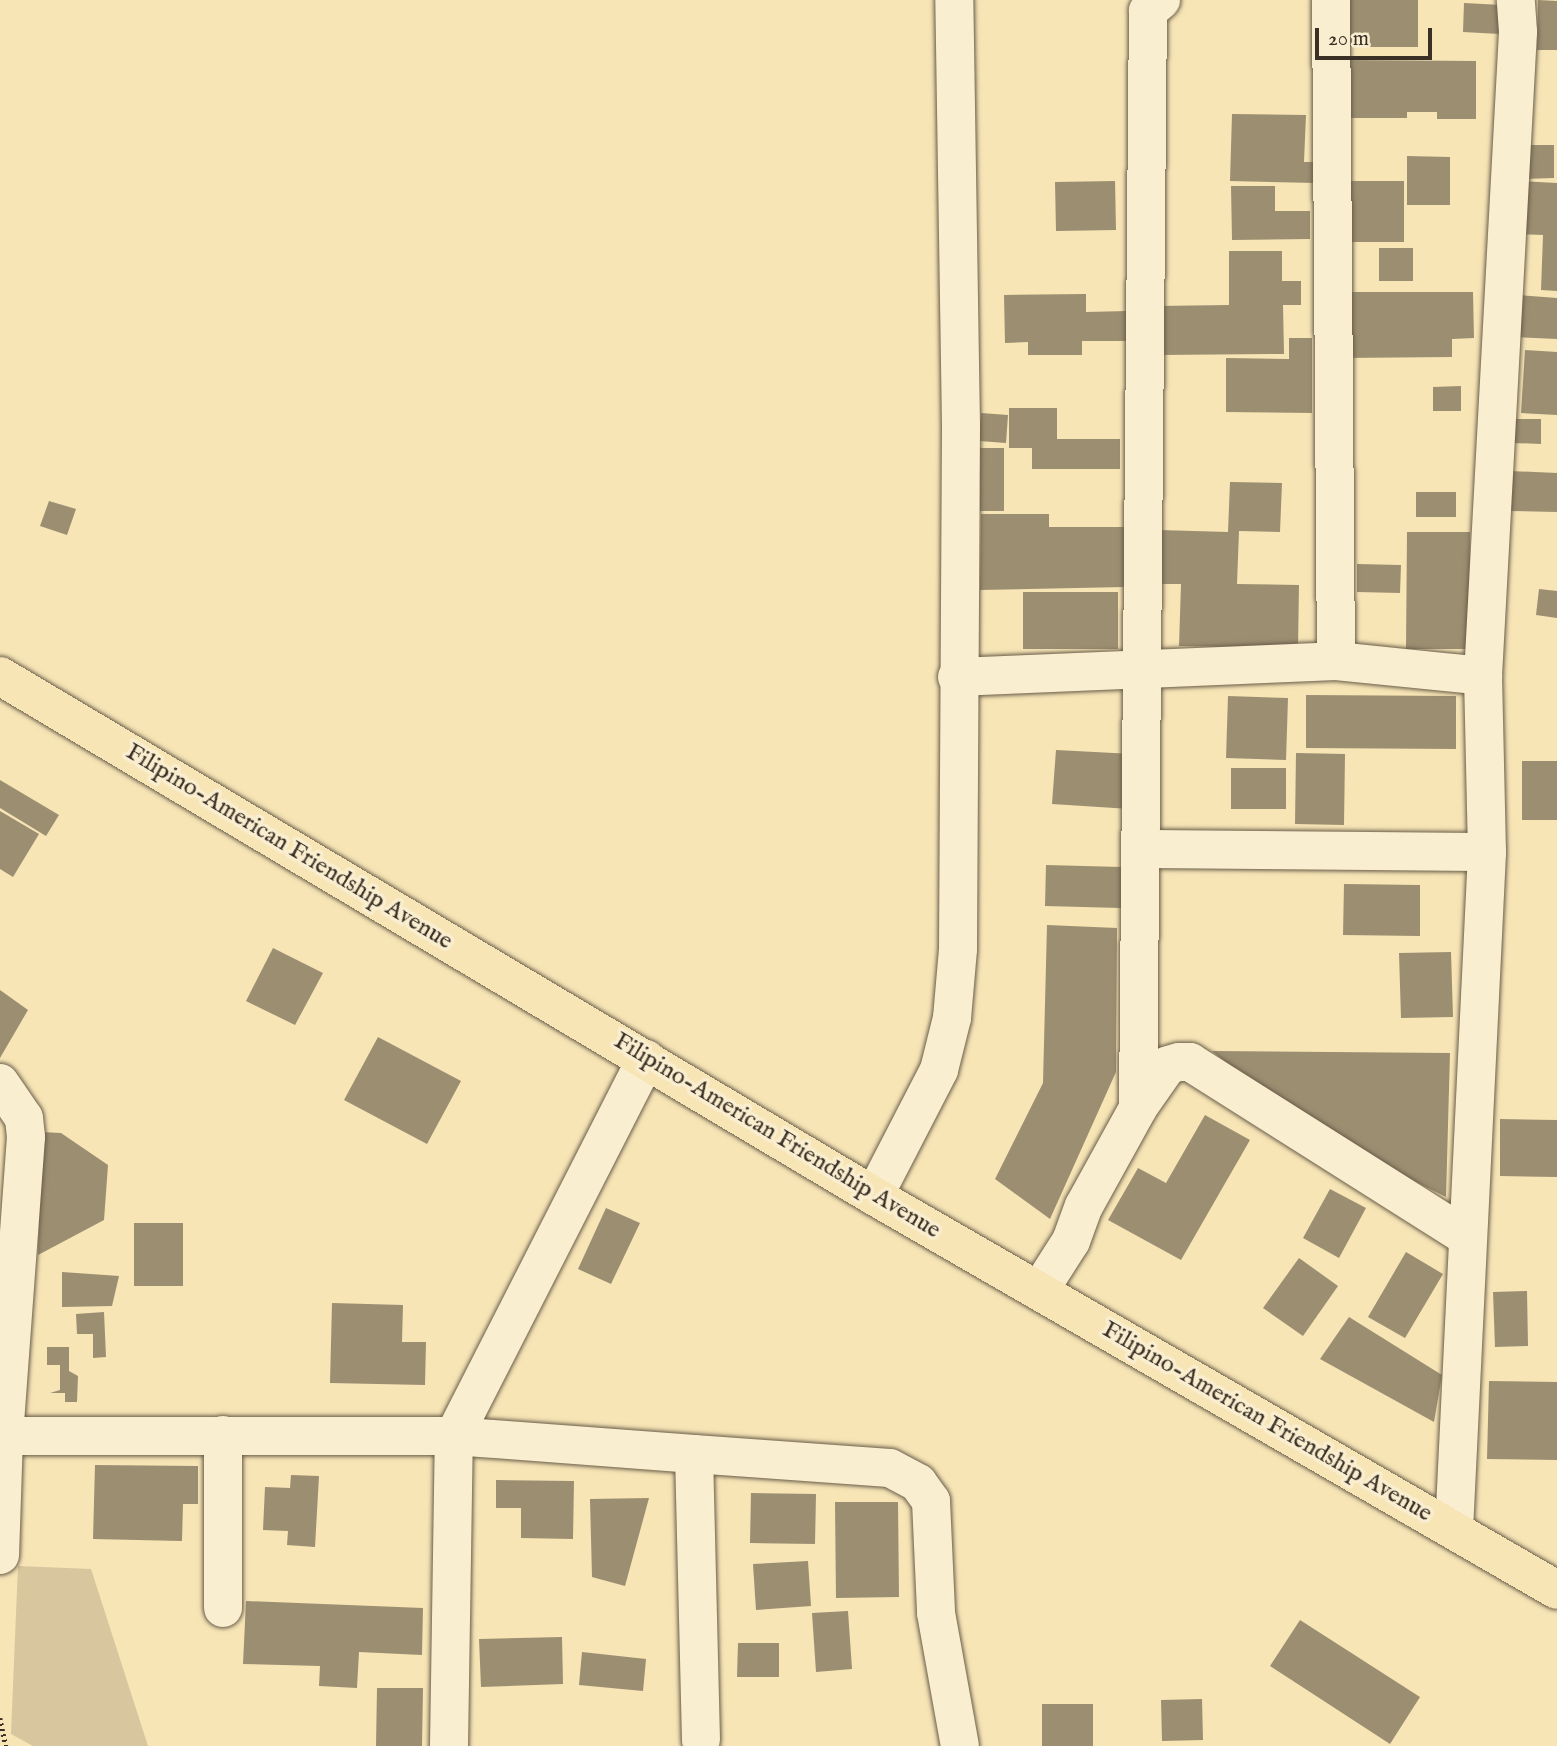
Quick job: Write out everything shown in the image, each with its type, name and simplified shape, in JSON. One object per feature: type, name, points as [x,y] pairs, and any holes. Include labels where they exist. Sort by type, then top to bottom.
[{"type":"main road","name":"Filipino-American Friendship Avenue","points":[[0,676],[874,1196],[1557,1590]]},
{"type":"street","points":[[874,1196],[939,1070],[952,1018],[958,949],[957,677],[961,426],[954,0]]},
{"type":"street","points":[[1138,1108],[1148,11],[1161,0]]},
{"type":"street","points":[[1331,0],[1336,661]]},
{"type":"street","points":[[1454,1530],[1466,1237],[1487,852],[1483,676],[1518,32],[1516,0]]},
{"type":"street","points":[[957,677],[1142,672],[1336,661],[1483,676]]},
{"type":"street","points":[[1142,849],[1487,852]]},
{"type":"street","points":[[449,1746],[454,1436],[646,1059]]},
{"type":"street","points":[[1039,1291],[1071,1241],[1084,1206],[1138,1108],[1168,1065],[1190,1062],[1466,1237]]},
{"type":"street","points":[[0,1083],[24,1118],[10,1211],[0,1555]]},
{"type":"street","points":[[223,1435],[223,1608]]},
{"type":"street","points":[[2,1436],[454,1436],[890,1468],[918,1483],[931,1501],[936,1614],[960,1746]]},
{"type":"street","points":[[694,1454],[701,1740]]},
{"type":"path","points":[[0,1718],[6,1746]]},
{"type":"shaded area","points":[[18,1566],[91,1569],[148,1746],[33,1746],[11,1734]]},
{"type":"building","points":[[1350,0],[1418,0],[1418,47],[1349,47]]},
{"type":"building","points":[[1538,0],[1557,1],[1557,50],[1537,50]]},
{"type":"building","points":[[1464,3],[1502,5],[1500,34],[1463,32]]},
{"type":"building","points":[[1347,60],[1476,61],[1476,119],[1437,119],[1437,112],[1407,112],[1407,118],[1347,118]]},
{"type":"building","points":[[1232,114],[1306,115],[1304,162],[1317,162],[1316,183],[1230,181]]},
{"type":"building","points":[[1521,145],[1554,145],[1554,178],[1521,179]]},
{"type":"building","points":[[1407,156],[1450,157],[1450,205],[1407,205]]},
{"type":"building","points":[[1115,181],[1116,230],[1056,231],[1055,182]]},
{"type":"building","points":[[1345,181],[1404,181],[1404,242],[1345,242]]},
{"type":"building","points":[[1520,181],[1557,183],[1557,291],[1541,290],[1543,235],[1518,234]]},
{"type":"building","points":[[1231,186],[1275,186],[1275,211],[1310,211],[1310,239],[1232,240]]},
{"type":"building","points":[[1379,248],[1413,248],[1413,281],[1379,281]]},
{"type":"building","points":[[1229,251],[1282,251],[1282,281],[1301,281],[1301,305],[1283,305],[1284,354],[1158,355],[1157,306],[1229,305]]},
{"type":"building","points":[[1341,292],[1473,292],[1474,338],[1452,339],[1452,357],[1341,358]]},
{"type":"building","points":[[1086,294],[1086,312],[1127,311],[1128,341],[1082,341],[1082,355],[1028,355],[1028,342],[1005,343],[1004,295]]},
{"type":"building","points":[[1518,295],[1557,298],[1557,339],[1515,337]]},
{"type":"building","points":[[1289,338],[1312,338],[1312,413],[1226,412],[1226,358],[1289,359]]},
{"type":"building","points":[[1525,350],[1557,352],[1557,415],[1521,413]]},
{"type":"building","points":[[1461,386],[1461,411],[1433,411],[1433,387]]},
{"type":"building","points":[[1009,408],[1057,408],[1057,439],[1120,439],[1120,469],[1032,469],[1032,448],[1009,448]]},
{"type":"building","points":[[981,413],[1008,415],[1006,443],[979,441]]},
{"type":"building","points":[[1515,419],[1541,419],[1541,444],[1514,443]]},
{"type":"building","points":[[978,448],[1004,448],[1004,511],[980,511]]},
{"type":"building","points":[[1510,471],[1557,473],[1557,512],[1509,511]]},
{"type":"building","points":[[1230,482],[1282,483],[1280,532],[1239,531],[1237,584],[1299,585],[1298,648],[1179,646],[1181,584],[1159,584],[1159,530],[1228,532]]},
{"type":"building","points":[[1416,492],[1456,492],[1456,517],[1416,517]]},
{"type":"building","points":[[49,501],[76,509],[67,535],[40,526]]},
{"type":"building","points":[[981,514],[1049,514],[1049,527],[1125,527],[1125,587],[980,590]]},
{"type":"building","points":[[1407,532],[1470,532],[1469,649],[1406,649]]},
{"type":"building","points":[[1357,564],[1401,565],[1400,593],[1357,592]]},
{"type":"building","points":[[1539,589],[1557,591],[1557,618],[1536,615]]},
{"type":"building","points":[[1023,592],[1118,592],[1118,649],[1023,649]]},
{"type":"building","points":[[1306,695],[1456,696],[1456,749],[1306,748]]},
{"type":"building","points":[[1228,696],[1288,698],[1286,760],[1226,758]]},
{"type":"building","points":[[1056,750],[1133,754],[1130,809],[1052,804]]},
{"type":"building","points":[[1296,753],[1345,754],[1344,825],[1295,824]]},
{"type":"building","points":[[1522,761],[1557,761],[1557,820],[1522,820]]},
{"type":"building","points":[[1231,768],[1286,768],[1286,809],[1231,809]]},
{"type":"building","points":[[0,780],[59,815],[46,836],[0,808]]},
{"type":"building","points":[[0,811],[39,834],[13,877],[0,869]]},
{"type":"building","points":[[1046,865],[1122,867],[1121,908],[1045,906]]},
{"type":"building","points":[[1344,884],[1420,885],[1420,936],[1343,935]]},
{"type":"building","points":[[1047,925],[1117,928],[1116,1072],[1050,1219],[995,1179],[1043,1083]]},
{"type":"building","points":[[273,948],[323,973],[295,1025],[246,1001]]},
{"type":"building","points":[[1451,952],[1453,1017],[1401,1018],[1399,953]]},
{"type":"building","points":[[0,990],[28,1010],[0,1058]]},
{"type":"building","points":[[378,1037],[461,1081],[427,1144],[344,1100]]},
{"type":"building","points":[[1212,1051],[1450,1053],[1446,1197],[1310,1129]]},
{"type":"building","points":[[1205,1115],[1250,1140],[1181,1260],[1108,1220],[1138,1168],[1166,1183]]},
{"type":"building","points":[[1500,1119],[1557,1120],[1557,1177],[1500,1176]]},
{"type":"building","points":[[41,1132],[61,1133],[108,1165],[104,1220],[38,1255]]},
{"type":"building","points":[[1330,1189],[1366,1208],[1339,1258],[1303,1238]]},
{"type":"building","points":[[606,1208],[640,1223],[611,1284],[578,1269]]},
{"type":"building","points":[[134,1223],[183,1223],[183,1286],[134,1286]]},
{"type":"building","points":[[1406,1252],[1443,1274],[1405,1338],[1368,1317]]},
{"type":"building","points":[[1299,1258],[1338,1286],[1303,1336],[1263,1308]]},
{"type":"building","points":[[62,1272],[119,1276],[112,1306],[62,1307]]},
{"type":"building","points":[[1527,1291],[1528,1346],[1495,1347],[1493,1292]]},
{"type":"building","points":[[332,1303],[403,1305],[402,1342],[426,1342],[425,1385],[330,1383]]},
{"type":"building","points":[[104,1312],[106,1357],[93,1358],[93,1334],[77,1334],[76,1314]]},
{"type":"building","points":[[1349,1317],[1442,1375],[1434,1422],[1320,1359]]},
{"type":"building","points":[[47,1347],[69,1347],[69,1371],[78,1376],[77,1402],[65,1402],[65,1393],[50,1393],[60,1390],[60,1365],[47,1365]]},
{"type":"building","points":[[1489,1381],[1557,1382],[1557,1460],[1487,1459]]},
{"type":"building","points":[[95,1465],[198,1466],[198,1504],[183,1504],[182,1541],[93,1539]]},
{"type":"building","points":[[291,1475],[319,1476],[315,1547],[287,1545],[288,1531],[263,1530],[265,1487],[290,1488]]},
{"type":"building","points":[[496,1480],[574,1481],[573,1539],[521,1538],[521,1508],[496,1508]]},
{"type":"building","points":[[751,1493],[816,1494],[815,1544],[750,1543]]},
{"type":"building","points":[[649,1498],[625,1586],[592,1577],[590,1499]]},
{"type":"building","points":[[835,1502],[898,1502],[899,1597],[836,1598]]},
{"type":"building","points":[[808,1561],[811,1606],[756,1610],[753,1564]]},
{"type":"building","points":[[246,1601],[423,1608],[422,1655],[359,1652],[357,1688],[319,1686],[320,1666],[243,1664]]},
{"type":"building","points":[[848,1611],[852,1669],[816,1672],[812,1613]]},
{"type":"building","points":[[1300,1620],[1420,1697],[1390,1744],[1270,1666]]},
{"type":"building","points":[[562,1637],[563,1684],[481,1687],[479,1639]]},
{"type":"building","points":[[738,1643],[779,1643],[779,1677],[737,1677]]},
{"type":"building","points":[[582,1652],[646,1659],[643,1691],[579,1685]]},
{"type":"building","points":[[377,1688],[423,1688],[422,1746],[376,1746]]},
{"type":"building","points":[[1202,1699],[1203,1740],[1162,1741],[1161,1700]]},
{"type":"building","points":[[1042,1704],[1093,1704],[1093,1746],[1042,1746]]}]
